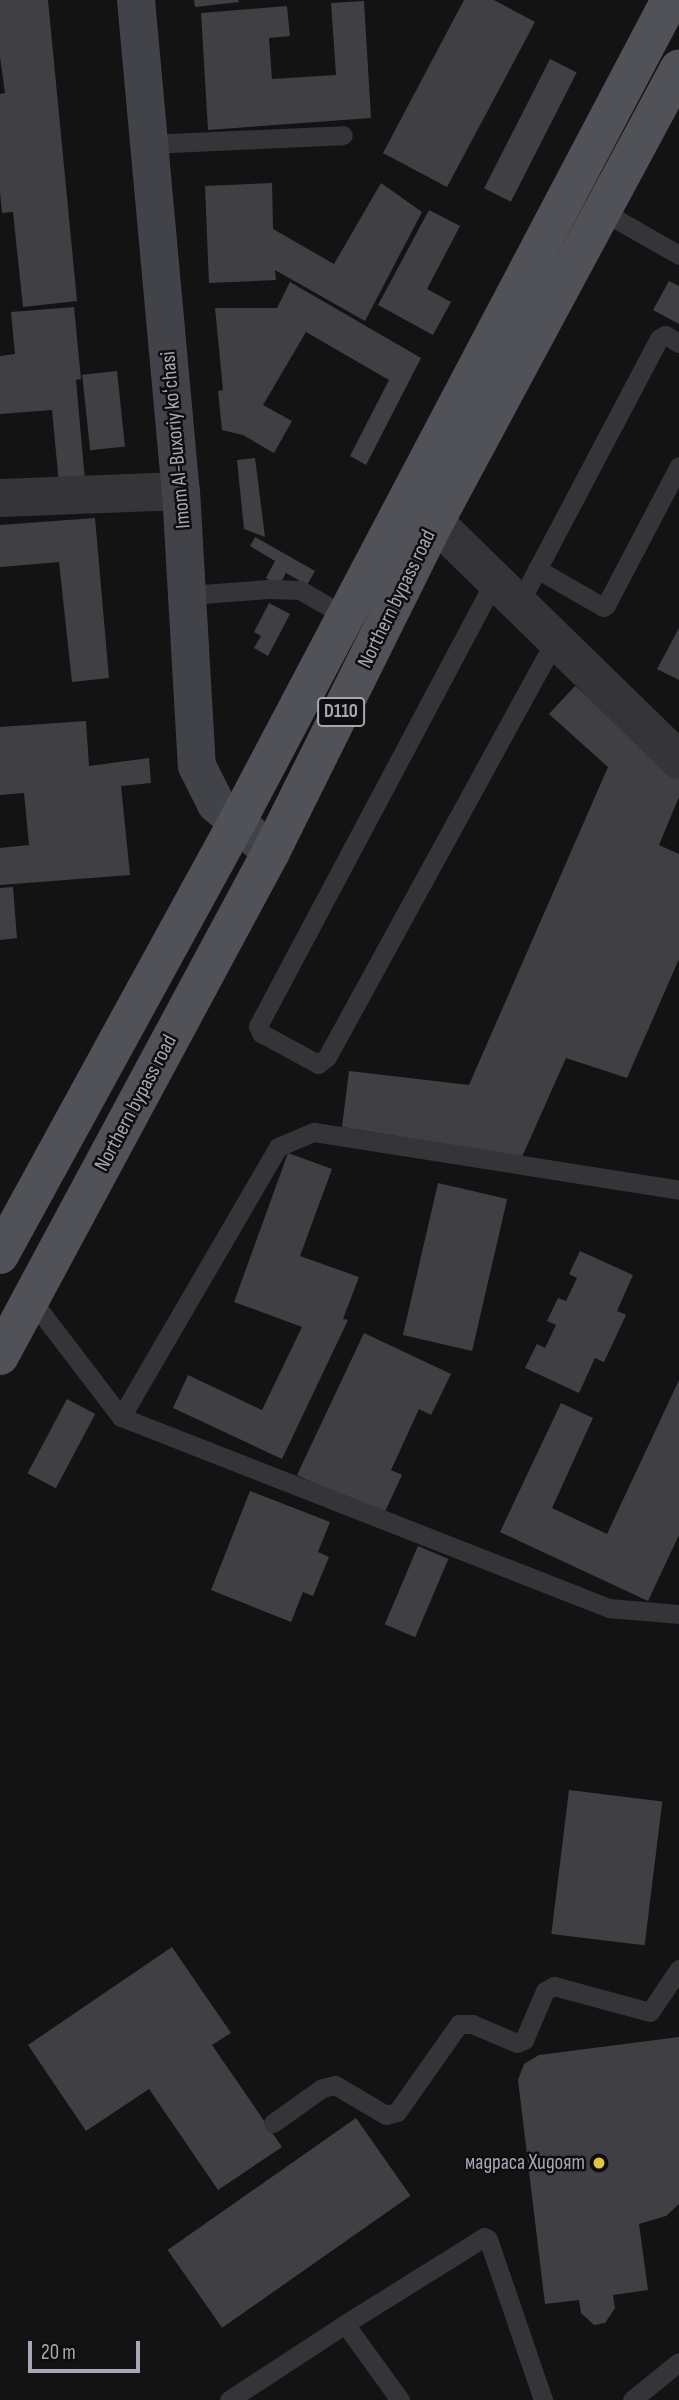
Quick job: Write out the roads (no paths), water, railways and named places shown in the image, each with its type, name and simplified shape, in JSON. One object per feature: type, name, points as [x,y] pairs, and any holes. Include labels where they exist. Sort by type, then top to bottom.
[{"type":"main road","name":"Northern bypass road","points":[[0,1255],[237,822],[670,0]]},
{"type":"main road","name":"Northern bypass road","points":[[0,1356],[271,852],[435,522],[679,68]]},
{"type":"street","name":"Imom Al-Buxoriy koʻchasi","points":[[136,0],[181,491],[197,766],[216,804],[271,852]]},
{"type":"street","points":[[0,498],[181,491]]},
{"type":"street","points":[[435,522],[679,760]]},
{"type":"lane","points":[[148,144],[343,135]]},
{"type":"lane","points":[[602,211],[679,255]]},
{"type":"lane","points":[[555,640],[327,1057],[318,1064],[261,1033],[258,1026],[507,592],[537,569],[659,338],[665,335],[679,343]]},
{"type":"lane","points":[[537,569],[603,607],[606,606],[679,466]]},
{"type":"lane","points":[[189,595],[269,589],[300,590],[345,615]]},
{"type":"lane","points":[[121,1417],[278,1147],[314,1132],[679,1190]]},
{"type":"lane","points":[[30,1298],[121,1417],[609,1608],[679,1614]]},
{"type":"lane","points":[[273,2123],[322,2088],[335,2085],[386,2115],[397,2112],[459,2024],[472,2024],[517,2043],[524,2040],[545,1991],[554,1986],[650,2012],[679,1969]]},
{"type":"lane","points":[[229,2400],[484,2237],[488,2239],[543,2400]]},
{"type":"lane","points":[[345,2324],[400,2400]]},
{"type":"lane","points":[[632,2400],[679,2362]]},
{"type":"place","name":"мадраса Хидоят","points":[[599,2163]]}]
